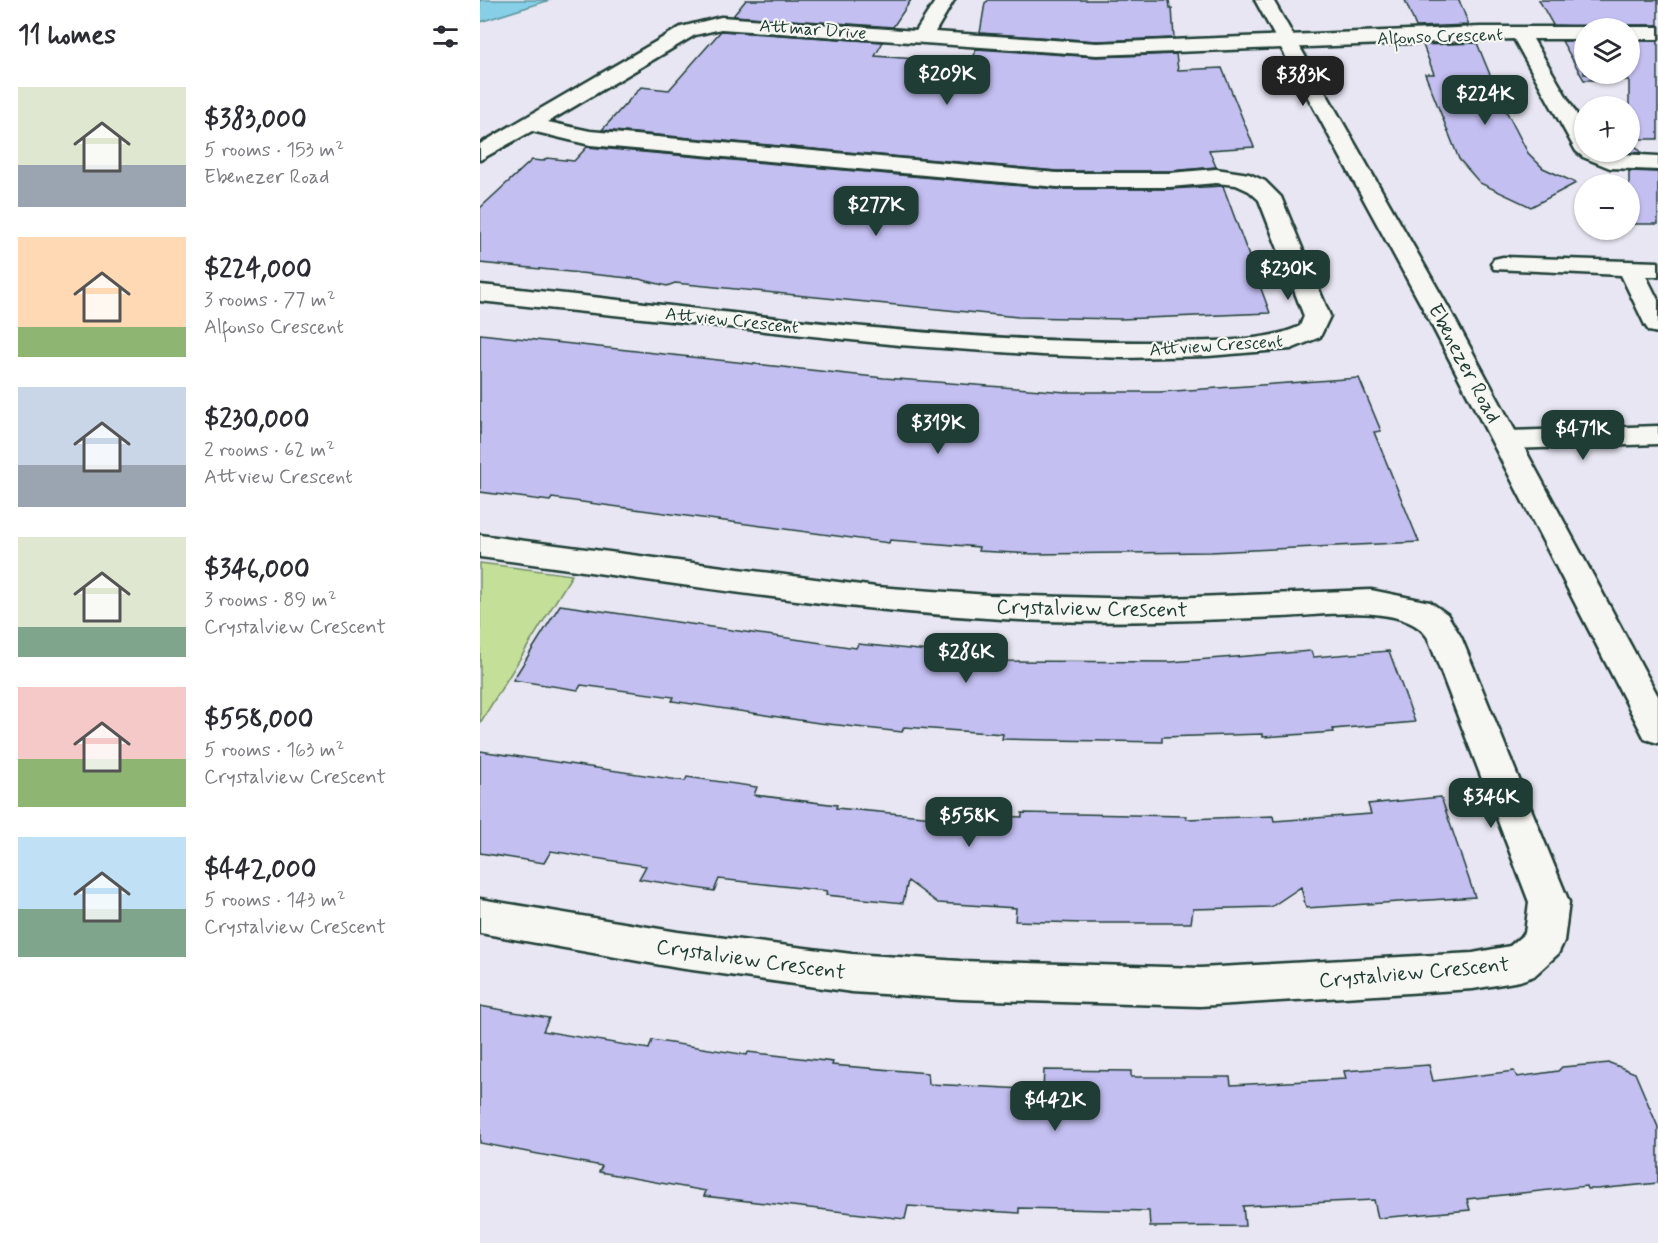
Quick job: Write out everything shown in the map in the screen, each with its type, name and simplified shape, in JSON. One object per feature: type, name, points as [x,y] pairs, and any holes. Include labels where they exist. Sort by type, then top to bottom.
[{"type":"street","points":[[922,37],[945,0]]},
{"type":"street","name":"Ebenezer Road","points":[[1264,0],[1507,440],[1587,598],[1658,729]]},
{"type":"street","name":"Attmar Drive","points":[[480,153],[688,31],[704,25],[733,23],[1079,49],[1288,42]]},
{"type":"street","name":"Alfonso Crescent","points":[[1520,33],[1574,128]]},
{"type":"street","name":"Alfonso Crescent","points":[[1288,42],[1574,33]]},
{"type":"street","points":[[1640,33],[1658,33]]},
{"type":"street","name":"Attview Crescent","points":[[480,292],[871,335],[1059,349],[1143,350],[1291,341],[1311,332],[1317,316],[1269,197],[1257,186],[1241,179],[1216,176],[1122,180],[1046,179],[590,138],[529,124]]},
{"type":"street","points":[[1634,162],[1658,163]]},
{"type":"street","points":[[1503,264],[1658,269]]},
{"type":"street","points":[[1630,269],[1658,325]]},
{"type":"street","points":[[1507,440],[1658,435]]},
{"type":"street","name":"Crystalview Crescent","points":[[480,546],[876,598],[989,607],[1144,611],[1371,602],[1418,610],[1435,621],[1444,637],[1549,902],[1544,941],[1520,963],[1473,971],[1200,987],[960,980],[852,973],[678,950],[480,916]]},
{"type":"green space","points":[[480,563],[572,575],[480,723]]},
{"type":"water","points":[[480,0],[550,0],[480,22]]},
{"type":"building","points":[[746,0],[911,0],[893,27],[733,16]]},
{"type":"building","points":[[989,0],[1169,0],[1170,8],[1172,8],[1174,38],[1097,41],[980,33],[985,3]]},
{"type":"building","points":[[1405,0],[1459,0],[1469,25],[1416,27]]},
{"type":"building","points":[[1539,0],[1658,0],[1658,25],[1640,25],[1640,18],[1574,18],[1574,26],[1553,25]]},
{"type":"building","points":[[721,31],[883,42],[875,56],[972,63],[976,49],[1097,57],[1176,54],[1178,70],[1222,68],[1254,147],[1209,150],[1216,167],[1170,171],[1057,171],[602,130],[641,87],[669,90]]},
{"type":"building","points":[[1562,41],[1574,41],[1574,62]]},
{"type":"building","points":[[1640,41],[1658,41],[1658,139],[1640,139],[1640,96],[1629,96],[1629,84],[1640,84]]},
{"type":"building","points":[[1477,43],[1500,99],[1528,153],[1543,168],[1574,184],[1531,207],[1480,183],[1459,159],[1425,74],[1434,74],[1423,45]]},
{"type":"building","points":[[587,147],[1057,189],[1170,189],[1223,186],[1270,313],[1121,319],[1018,317],[675,283],[667,286],[639,279],[480,263],[480,208],[532,160],[543,161],[547,158],[574,161]]},
{"type":"building","points":[[1629,171],[1658,172],[1658,224],[1640,224],[1640,174],[1629,174]]},
{"type":"building","points":[[480,334],[884,378],[1066,392],[1160,392],[1359,378],[1381,431],[1374,432],[1419,542],[1211,552],[1034,554],[978,551],[979,547],[890,540],[889,543],[552,498],[550,501],[480,492]]},
{"type":"building","points":[[560,605],[856,648],[858,644],[1001,658],[1001,661],[1171,662],[1311,651],[1313,657],[1389,651],[1415,722],[1333,729],[1334,732],[1263,737],[1263,734],[1162,737],[1162,742],[1002,739],[1003,734],[904,727],[902,732],[819,723],[672,701],[674,697],[581,685],[578,690],[513,680]]},
{"type":"building","points":[[480,751],[685,781],[687,777],[757,787],[754,795],[837,805],[836,808],[934,817],[935,813],[1022,817],[1022,813],[1186,816],[1186,819],[1273,816],[1274,821],[1371,814],[1368,804],[1441,797],[1475,897],[1306,908],[1301,887],[1271,907],[1193,909],[1191,923],[1082,923],[1015,921],[1016,908],[938,903],[908,881],[903,903],[826,895],[827,891],[719,879],[714,891],[639,879],[646,866],[551,851],[544,863],[480,853]]},
{"type":"building","points":[[480,1006],[549,1018],[543,1031],[649,1049],[652,1040],[747,1055],[748,1052],[833,1062],[832,1065],[928,1073],[929,1084],[1043,1090],[1044,1070],[1131,1071],[1131,1077],[1230,1077],[1231,1085],[1346,1079],[1344,1071],[1429,1065],[1433,1081],[1514,1071],[1517,1077],[1558,1071],[1562,1067],[1610,1063],[1635,1073],[1658,1127],[1658,1183],[1597,1189],[1587,1189],[1586,1186],[1467,1199],[1470,1210],[1378,1218],[1374,1200],[1243,1206],[1245,1226],[1150,1227],[1149,1211],[1019,1208],[1019,1213],[908,1206],[905,1219],[704,1196],[706,1191],[599,1172],[602,1166],[480,1143]]}]
